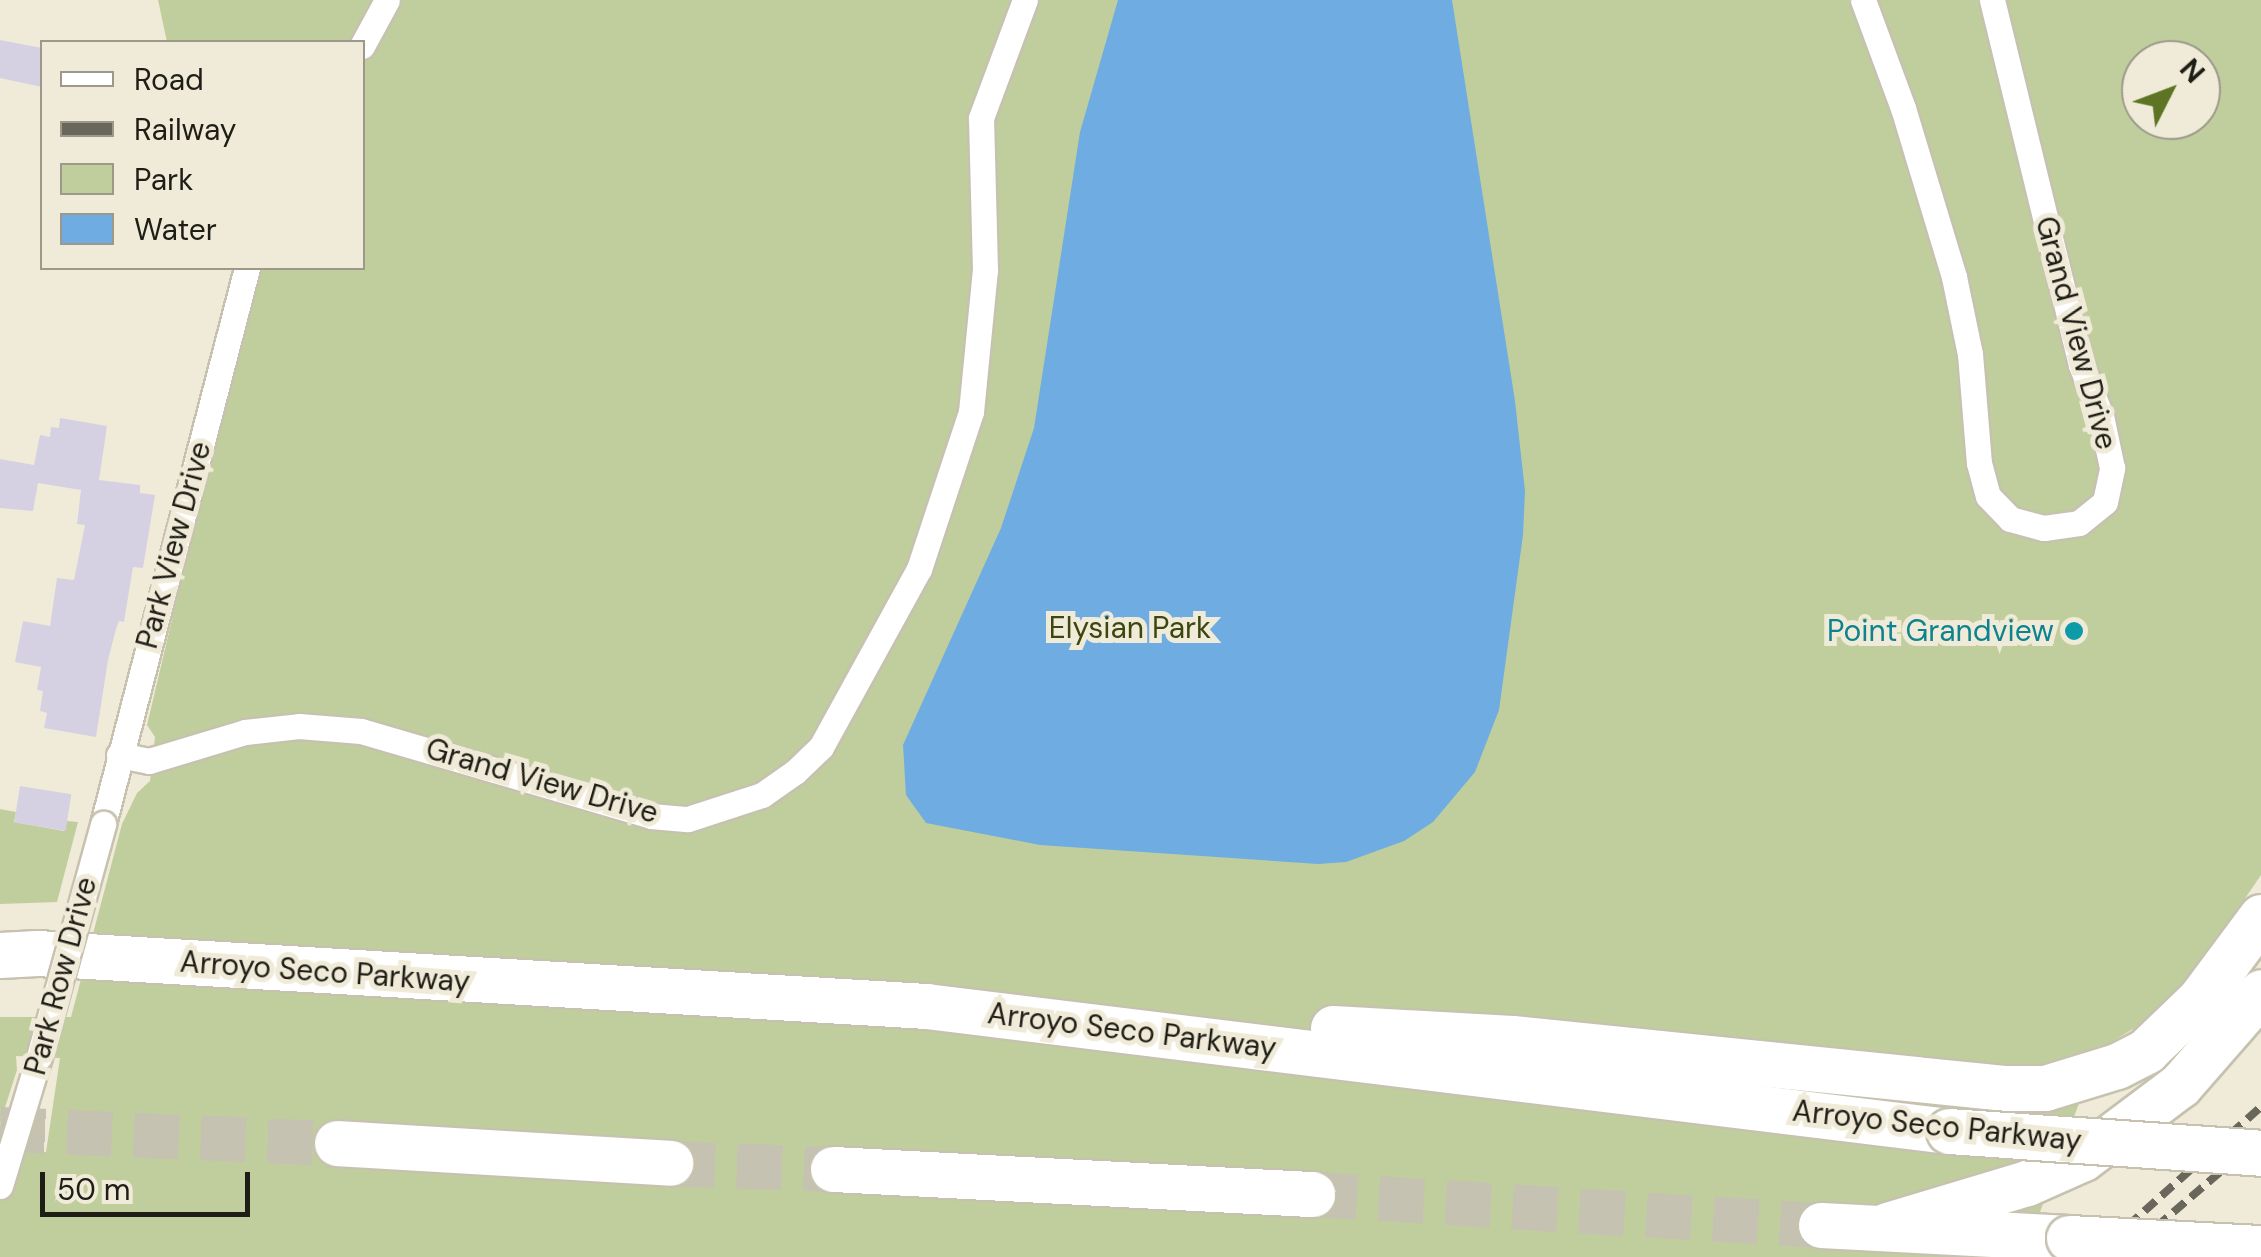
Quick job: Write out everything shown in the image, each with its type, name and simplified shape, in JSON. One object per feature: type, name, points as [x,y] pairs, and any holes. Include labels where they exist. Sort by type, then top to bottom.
[{"type":"highway","points":[[926,1006],[1512,1038],[2032,1089],[2079,1080],[2146,1050],[2200,998],[2261,917]]},
{"type":"highway","name":"Arroyo Seco Parkway","points":[[12,950],[926,1006],[1950,1131],[2261,1154]]},
{"type":"highway","points":[[1887,1226],[2027,1183],[2083,1158],[2180,1085],[2261,992]]},
{"type":"highway","points":[[337,1144],[670,1164]]},
{"type":"highway","points":[[833,1169],[1312,1194]]},
{"type":"highway","points":[[1821,1225],[2261,1248]]},
{"type":"street","points":[[365,40],[386,0]]},
{"type":"street","name":"Grand View Drive","points":[[119,755],[149,761],[244,732],[299,726],[361,731],[651,816],[688,820],[762,795],[795,772],[821,746],[918,569],[972,412],[985,270],[981,118],[1025,0]]},
{"type":"street","name":"Grand View Drive","points":[[1863,0],[1903,108],[1954,277],[1970,354],[1979,463],[1988,496],[2010,519],[2044,528],[2080,523],[2105,502],[2112,468],[2102,416],[2081,366],[1992,0]]},
{"type":"street","name":"Park View Drive","points":[[103,824],[245,270]]},
{"type":"street","name":"Park Row Drive","points":[[0,1186],[103,824]]},
{"type":"green space","name":"Elysian Park","points":[[158,0],[2261,0],[2261,875],[2184,988],[2143,1023],[2098,1050],[2024,1257],[0,1257],[0,1152],[46,1152],[60,1058],[16,1056],[17,1070],[0,1123],[0,1017],[71,1017],[122,824],[137,793],[150,781],[155,737],[147,725],[244,316],[232,270],[365,270],[365,40],[167,40]]},
{"type":"green space","points":[[0,809],[16,812],[14,822],[64,831],[67,821],[78,822],[57,902],[0,904]]},
{"type":"water","points":[[1118,0],[1452,0],[1515,401],[1525,491],[1523,535],[1499,710],[1475,772],[1433,822],[1404,841],[1346,862],[1318,864],[1040,845],[926,823],[906,795],[903,745],[1001,528],[1034,428],[1080,132]]},
{"type":"building","points":[[0,40],[40,48],[40,87],[0,78]]},
{"type":"building","points":[[60,418],[107,426],[99,480],[140,485],[140,493],[155,495],[143,568],[133,567],[124,622],[119,621],[108,660],[96,737],[44,728],[47,713],[40,711],[43,691],[37,690],[41,667],[15,662],[23,621],[50,626],[57,578],[74,580],[85,525],[77,524],[81,490],[38,483],[33,511],[0,508],[0,459],[34,465],[40,435],[50,437],[51,427],[59,428]]},
{"type":"building","points":[[20,786],[71,794],[66,831],[14,823]]},
{"type":"tunnel","points":[[0,1129],[337,1143]]},
{"type":"tunnel","points":[[670,1163],[833,1169]]},
{"type":"tunnel","points":[[1312,1194],[1821,1225]]},
{"type":"railway","points":[[2093,1257],[2261,1107]]},
{"type":"railway","points":[[2121,1257],[2261,1137]]},
{"type":"place","name":"Point Grandview","points":[[2074,631]]}]
